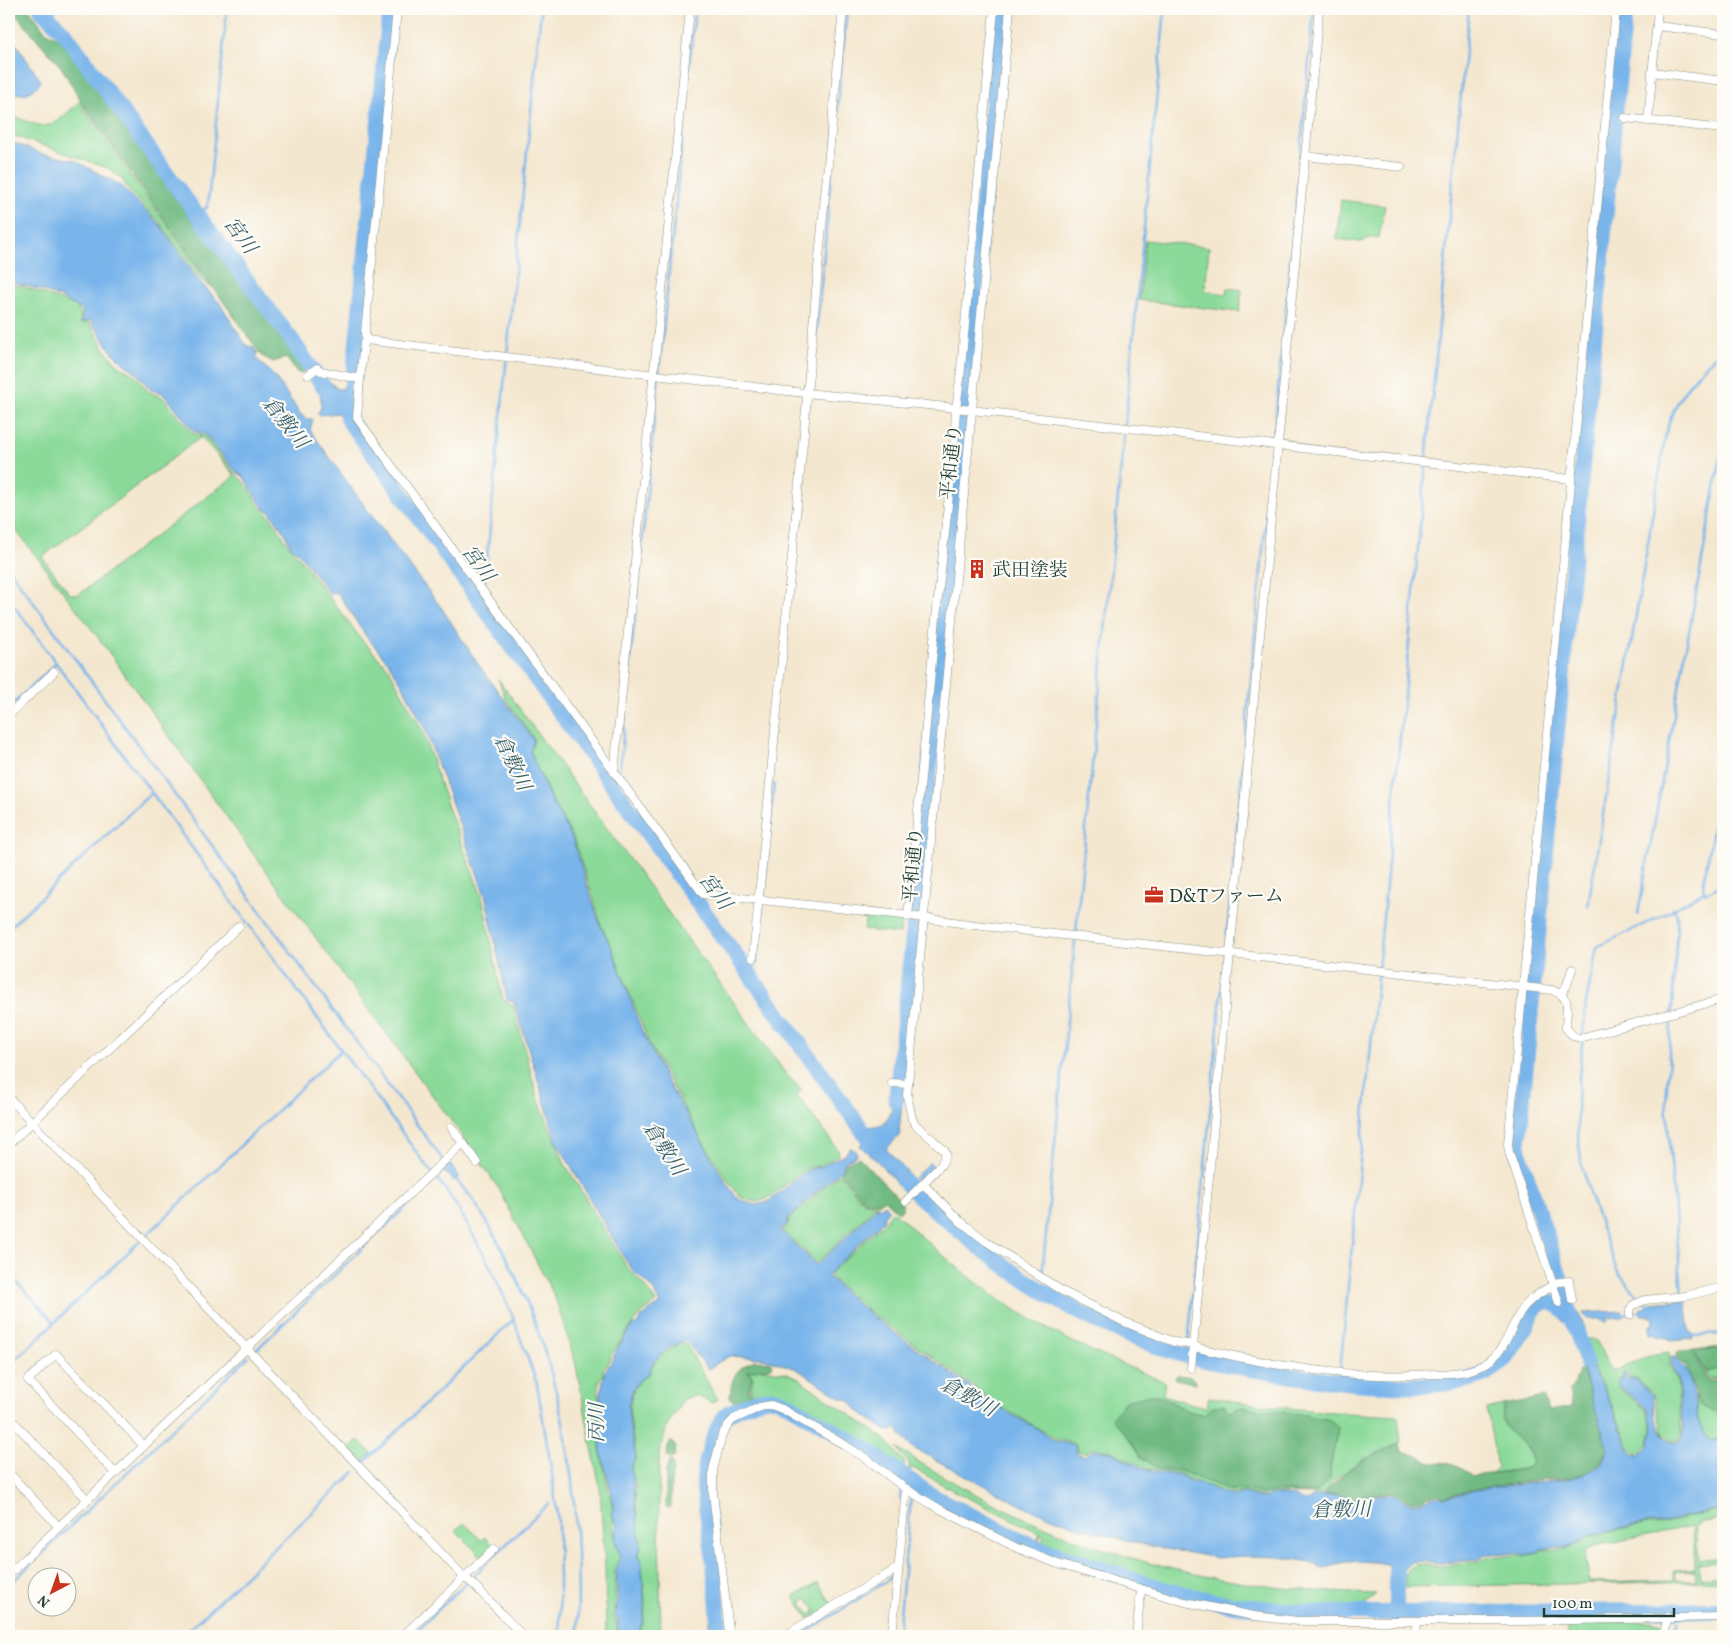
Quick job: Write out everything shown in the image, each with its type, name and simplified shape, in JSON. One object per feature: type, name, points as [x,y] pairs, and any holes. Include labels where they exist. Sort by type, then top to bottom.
[{"type":"street","points":[[397,9],[365,333],[366,340],[359,379],[357,418],[703,894],[1552,990],[1562,994],[1567,1002],[1566,1028],[1573,1036],[1583,1038],[1723,1000]]},
{"type":"street","points":[[616,774],[657,375],[655,368],[690,9]]},
{"type":"street","points":[[753,958],[762,900],[810,393],[843,9]]},
{"type":"street","points":[[909,917],[936,618],[981,167],[994,9]]},
{"type":"street","name":"平和通り","points":[[921,1186],[942,1165],[946,1154],[912,1119],[907,1102],[906,1084],[1010,9]]},
{"type":"street","points":[[1191,1366],[1226,953],[1319,9]]},
{"type":"street","points":[[1559,1303],[1557,1283],[1509,1152],[1529,988],[1571,479],[1616,9]]},
{"type":"street","points":[[1648,120],[1658,9]]},
{"type":"street","points":[[1657,26],[1723,34]]},
{"type":"street","points":[[1652,72],[1723,81]]},
{"type":"street","points":[[1624,118],[1723,129]]},
{"type":"street","points":[[1305,156],[1401,167]]},
{"type":"street","points":[[366,340],[810,393],[1571,479]]},
{"type":"street","points":[[311,372],[318,368],[321,371],[359,379]]},
{"type":"street","points":[[9,715],[54,672]]},
{"type":"street","points":[[9,1144],[239,926]]},
{"type":"street","points":[[1562,994],[1572,969]]},
{"type":"street","points":[[893,1083],[906,1084]]},
{"type":"street","points":[[9,1098],[523,1636]]},
{"type":"street","points":[[451,1127],[477,1163]]},
{"type":"street","points":[[9,1574],[463,1143]]},
{"type":"street","points":[[908,1199],[921,1186],[960,1221],[999,1251],[1075,1299],[1122,1321],[1174,1342],[1304,1369],[1383,1376],[1466,1371],[1490,1361],[1503,1346],[1522,1310],[1530,1301],[1557,1283],[1569,1281],[1572,1300]]},
{"type":"street","points":[[1630,1312],[1632,1305],[1643,1301],[1682,1296],[1723,1287]]},
{"type":"street","points":[[115,1472],[28,1380],[56,1354],[144,1446]]},
{"type":"street","points":[[734,1636],[729,1631],[712,1486],[714,1470],[722,1435],[729,1424],[734,1419],[760,1407],[771,1405],[782,1409],[867,1459],[906,1489],[938,1508],[1017,1548],[1058,1564],[1185,1602],[1254,1616],[1298,1620],[1417,1622],[1723,1617]]},
{"type":"street","points":[[9,1417],[88,1499]]},
{"type":"street","points":[[9,1473],[59,1527]]},
{"type":"street","points":[[892,1636],[906,1489]]},
{"type":"street","points":[[403,1636],[467,1579],[494,1549]]},
{"type":"street","points":[[784,1636],[898,1568]]},
{"type":"street","points":[[1136,1636],[1141,1590]]},
{"type":"street","points":[[1663,1636],[1668,1617]]},
{"type":"street","points":[[1416,1636],[1417,1622]]},
{"type":"green space","points":[[11,9],[29,9],[45,31],[63,41],[179,203],[292,350],[304,371],[301,374],[297,372],[286,358],[273,362],[262,356],[86,109],[61,67]]},
{"type":"green space","points":[[80,101],[85,111],[212,288],[201,280],[160,223],[130,192],[122,179],[108,168],[9,134],[9,114],[32,124],[48,125],[61,118]]},
{"type":"green space","points":[[1341,200],[1385,206],[1379,237],[1369,238],[1361,242],[1336,239]]},
{"type":"green space","points":[[1145,240],[1209,247],[1205,291],[1226,294],[1227,288],[1242,290],[1239,312],[1139,300]]},
{"type":"green space","points":[[9,285],[22,286],[76,306],[81,314],[80,324],[89,322],[105,350],[115,361],[122,368],[135,375],[149,392],[162,397],[193,433],[199,436],[204,435],[247,486],[260,507],[271,518],[290,547],[362,640],[389,669],[422,730],[449,810],[482,897],[503,1000],[513,1005],[537,1096],[565,1164],[627,1267],[656,1302],[636,1319],[611,1355],[609,1362],[603,1369],[603,1375],[598,1387],[600,1450],[613,1509],[611,1513],[614,1520],[615,1542],[620,1557],[615,1570],[615,1602],[612,1618],[616,1620],[617,1636],[606,1636],[605,1569],[600,1488],[575,1361],[555,1297],[499,1189],[469,1145],[244,841],[100,640],[9,521]],"holes":[[[201,437],[234,474],[232,478],[78,595],[70,594],[42,557]]]},
{"type":"green space","points":[[498,679],[786,1074],[802,1090],[797,1095],[838,1150],[839,1155],[820,1166],[809,1167],[767,1199],[756,1202],[742,1198],[729,1183],[700,1137],[650,1045],[601,925],[573,838],[551,798],[534,761],[531,751],[534,739],[506,699]]},
{"type":"green space","points":[[866,913],[902,918],[900,934],[864,930]]},
{"type":"green space","points":[[859,1157],[899,1199],[902,1203],[902,1210],[898,1212],[884,1199],[879,1203],[864,1201],[840,1173],[846,1163]]},
{"type":"green space","points":[[839,1174],[863,1202],[877,1205],[817,1263],[782,1230],[788,1225],[789,1219]]},
{"type":"green space","points":[[893,1211],[967,1275],[1032,1320],[1088,1349],[1165,1382],[1163,1395],[1206,1408],[1209,1397],[1303,1410],[1398,1416],[1401,1443],[1360,1461],[1335,1479],[1323,1494],[1270,1493],[1263,1497],[1244,1492],[1232,1494],[1193,1481],[1178,1473],[1162,1472],[1141,1466],[1109,1450],[1094,1448],[1085,1453],[1078,1451],[1076,1444],[1056,1439],[1003,1408],[868,1311],[831,1278],[830,1273],[887,1220],[886,1218]],"holes":[[[1158,1395],[1188,1411],[1205,1415],[1230,1412],[1295,1413],[1330,1420],[1338,1428],[1330,1469],[1331,1479],[1299,1493],[1272,1489],[1263,1494],[1247,1490],[1230,1490],[1141,1457],[1133,1443],[1112,1418]]]},
{"type":"green space","points":[[1595,1339],[1610,1370],[1617,1370],[1649,1355],[1669,1352],[1670,1367],[1677,1380],[1681,1437],[1677,1441],[1672,1440],[1663,1433],[1653,1394],[1635,1378],[1630,1378],[1627,1371],[1623,1373],[1622,1379],[1617,1380],[1619,1388],[1646,1409],[1652,1430],[1648,1444],[1638,1454],[1630,1448],[1609,1398],[1593,1368],[1584,1341]]},
{"type":"green space","points":[[679,1344],[686,1344],[717,1399],[712,1403],[697,1396],[683,1400],[667,1426],[659,1465],[661,1636],[647,1636],[640,1631],[645,1614],[645,1596],[642,1561],[639,1553],[641,1548],[635,1485],[631,1468],[636,1456],[629,1406],[634,1389],[639,1381],[650,1373],[657,1360]]},
{"type":"green space","points":[[1723,1347],[1695,1350],[1723,1368],[1723,1379],[1709,1378],[1692,1350]]},
{"type":"green space","points":[[1723,1349],[1723,1368],[1706,1372],[1694,1350]]},
{"type":"green space","points":[[1679,1351],[1692,1351],[1708,1380],[1723,1381],[1723,1414],[1700,1406],[1686,1366],[1678,1359],[1677,1353]]},
{"type":"green space","points":[[755,1360],[770,1362],[772,1367],[748,1371],[752,1377],[749,1390],[753,1398],[735,1403],[730,1398],[735,1374],[748,1363]]},
{"type":"green space","points":[[762,1369],[787,1373],[801,1379],[885,1439],[905,1463],[901,1471],[870,1448],[789,1400],[771,1395],[754,1398],[751,1390],[753,1377],[749,1371]]},
{"type":"green space","points":[[1582,1369],[1607,1450],[1600,1463],[1581,1475],[1567,1479],[1547,1479],[1475,1489],[1444,1497],[1438,1494],[1414,1502],[1404,1499],[1395,1492],[1362,1495],[1353,1500],[1340,1494],[1324,1495],[1348,1470],[1378,1453],[1400,1444],[1402,1451],[1431,1463],[1453,1464],[1461,1467],[1472,1476],[1521,1470],[1531,1466],[1532,1458],[1530,1452],[1506,1428],[1503,1421],[1503,1405],[1544,1397],[1548,1411],[1572,1407],[1569,1391],[1575,1383],[1579,1371]]},
{"type":"green space","points":[[1179,1375],[1190,1377],[1196,1384],[1176,1379],[1175,1377]]},
{"type":"green space","points":[[1695,1394],[1699,1406],[1723,1414],[1723,1438],[1712,1440],[1703,1431],[1698,1419]]},
{"type":"green space","points":[[1149,1395],[1158,1395],[1188,1411],[1205,1415],[1213,1406],[1224,1405],[1230,1412],[1241,1407],[1295,1413],[1330,1420],[1338,1428],[1330,1469],[1331,1479],[1319,1490],[1312,1492],[1277,1491],[1263,1494],[1247,1490],[1230,1490],[1179,1470],[1160,1470],[1141,1457],[1133,1443],[1112,1418],[1125,1401]]},
{"type":"green space","points":[[1503,1405],[1503,1421],[1506,1428],[1529,1452],[1531,1466],[1493,1473],[1497,1467],[1487,1409]]},
{"type":"green space","points":[[358,1440],[372,1453],[361,1463],[347,1450]]},
{"type":"green space","points":[[671,1441],[676,1447],[674,1458],[670,1459],[667,1456],[668,1446]]},
{"type":"green space","points":[[897,1448],[963,1488],[1033,1522],[1106,1550],[1144,1561],[1181,1571],[1254,1584],[1327,1592],[1376,1594],[1366,1603],[1366,1609],[1316,1608],[1232,1600],[1160,1585],[1041,1545],[1044,1534],[1042,1532],[1038,1542],[970,1511],[906,1473],[910,1465]],"holes":[[[913,1468],[956,1492],[1040,1533],[1037,1541],[970,1510],[909,1473],[910,1469]]]},
{"type":"green space","points":[[672,1461],[671,1507],[669,1508],[666,1507],[666,1471],[669,1462]]},
{"type":"green space","points":[[1723,1509],[1723,1581],[1405,1587],[1405,1573],[1415,1564],[1441,1566],[1478,1562],[1486,1557],[1520,1555],[1523,1557],[1539,1553],[1541,1550],[1568,1549],[1587,1537]],"holes":[[[1717,1519],[1722,1557],[1699,1560],[1696,1527],[1699,1523]],[[1693,1526],[1695,1568],[1674,1570],[1674,1580],[1589,1582],[1585,1551],[1594,1546]],[[1721,1562],[1722,1576],[1700,1578],[1698,1564]],[[1694,1570],[1695,1580],[1676,1580],[1676,1571]]]},
{"type":"green space","points":[[464,1523],[481,1540],[485,1537],[494,1546],[482,1557],[455,1530]]},
{"type":"green space","points":[[818,1583],[833,1606],[809,1619],[794,1597]],"holes":[[[807,1598],[816,1611],[810,1615],[801,1602]]]},
{"type":"green space","points":[[1652,1621],[1661,1624],[1659,1636],[1568,1636],[1568,1624]]},
{"type":"water","points":[[9,33],[41,81],[33,90],[24,94],[18,94],[9,90]]},
{"type":"water","name":"倉敷川","points":[[9,141],[42,154],[74,160],[120,185],[160,225],[199,281],[219,302],[247,346],[254,347],[255,351],[258,352],[256,358],[276,378],[301,415],[307,419],[313,419],[310,430],[443,610],[478,664],[533,739],[530,751],[550,798],[572,838],[600,925],[612,948],[642,1031],[664,1076],[728,1186],[740,1200],[756,1205],[768,1202],[809,1169],[821,1167],[845,1154],[850,1148],[855,1150],[857,1153],[855,1156],[845,1162],[840,1171],[788,1218],[787,1224],[780,1230],[817,1265],[878,1206],[880,1208],[884,1204],[889,1210],[883,1217],[885,1219],[829,1273],[828,1277],[862,1308],[1003,1410],[1033,1426],[1055,1441],[1075,1445],[1077,1453],[1085,1456],[1094,1450],[1109,1451],[1141,1468],[1162,1474],[1178,1474],[1193,1483],[1202,1484],[1233,1496],[1244,1493],[1264,1499],[1271,1494],[1296,1496],[1301,1500],[1308,1501],[1312,1496],[1339,1495],[1353,1501],[1362,1496],[1395,1494],[1404,1501],[1414,1504],[1438,1496],[1444,1498],[1476,1490],[1568,1480],[1581,1476],[1601,1464],[1608,1450],[1575,1344],[1582,1341],[1592,1369],[1608,1398],[1629,1449],[1634,1455],[1639,1455],[1649,1445],[1653,1430],[1647,1408],[1620,1387],[1619,1381],[1623,1380],[1624,1373],[1626,1373],[1628,1379],[1635,1379],[1652,1395],[1661,1431],[1670,1440],[1677,1443],[1682,1438],[1683,1430],[1678,1380],[1672,1367],[1671,1357],[1676,1357],[1685,1368],[1690,1379],[1696,1413],[1704,1433],[1712,1441],[1723,1439],[1723,1508],[1587,1536],[1568,1548],[1540,1549],[1538,1552],[1523,1556],[1520,1553],[1485,1554],[1478,1560],[1439,1563],[1414,1561],[1402,1570],[1401,1583],[1395,1586],[1387,1564],[1363,1561],[1345,1562],[1322,1569],[1311,1562],[1280,1557],[1244,1556],[1218,1558],[1149,1546],[1081,1528],[1025,1507],[913,1448],[902,1437],[898,1428],[890,1431],[885,1430],[856,1409],[850,1400],[842,1398],[797,1369],[763,1358],[729,1356],[708,1369],[686,1341],[669,1348],[658,1357],[649,1373],[633,1388],[628,1406],[631,1435],[636,1456],[631,1468],[641,1548],[638,1555],[642,1562],[644,1596],[644,1614],[639,1631],[645,1636],[618,1636],[618,1619],[614,1617],[617,1602],[616,1579],[621,1557],[615,1537],[617,1526],[612,1513],[613,1500],[601,1450],[599,1420],[601,1389],[605,1371],[633,1325],[637,1325],[641,1317],[660,1304],[652,1287],[634,1272],[623,1256],[557,1142],[514,1002],[507,1000],[486,898],[425,729],[403,686],[388,662],[365,635],[338,593],[330,594],[299,553],[291,547],[286,535],[270,512],[264,509],[243,476],[237,473],[204,433],[200,434],[194,431],[161,392],[151,390],[135,371],[124,364],[112,352],[90,320],[81,323],[83,312],[77,307],[48,293],[9,282]]},
{"type":"water","points":[[315,373],[327,379],[337,389],[342,389],[350,380],[357,381],[353,418],[363,432],[354,438],[338,413],[319,415],[318,412],[321,408],[320,387],[311,376]]},
{"type":"water","points":[[894,1086],[904,1087],[899,1131],[901,1134],[886,1149],[909,1174],[910,1179],[917,1186],[908,1195],[878,1162],[860,1146],[862,1143],[855,1131],[865,1123],[870,1127],[883,1124],[891,1113]]},
{"type":"water","points":[[448,1161],[459,1177],[454,1181],[441,1169]]},
{"type":"water","points":[[930,1162],[934,1167],[919,1182],[914,1178]]},
{"type":"water","points":[[1686,1300],[1690,1332],[1693,1334],[1693,1339],[1670,1341],[1668,1338],[1656,1336],[1656,1333],[1650,1334],[1650,1325],[1654,1325],[1654,1319],[1650,1316],[1642,1316],[1640,1314],[1641,1308],[1646,1308],[1650,1303]]},
{"type":"water","points":[[1571,1302],[1582,1320],[1584,1329],[1581,1334],[1571,1337],[1566,1323],[1563,1323],[1559,1313],[1563,1308],[1563,1304]]},
{"type":"water","points":[[1623,1311],[1623,1317],[1606,1318],[1608,1321],[1606,1323],[1601,1319],[1587,1319],[1583,1313]]},
{"type":"water","points":[[722,1599],[726,1633],[729,1636],[706,1636],[714,1608],[714,1600]]},
{"type":"waterway","name":"宮川","points":[[41,9],[66,35],[181,193],[291,339],[323,386]]},
{"type":"waterway","points":[[47,16],[57,9]]},
{"type":"waterway","points":[[198,215],[207,207],[208,203],[227,9]]},
{"type":"waterway","points":[[350,395],[354,373],[390,9]]},
{"type":"waterway","points":[[484,589],[541,9]]},
{"type":"waterway","points":[[611,783],[616,779],[620,767],[695,9]]},
{"type":"waterway","points":[[816,338],[847,9]]},
{"type":"waterway","points":[[896,1101],[1002,9]]},
{"type":"waterway","points":[[1076,932],[1165,9]]},
{"type":"waterway","points":[[1187,1356],[1314,9]]},
{"type":"waterway","points":[[1339,1382],[1469,9]]},
{"type":"waterway","points":[[1570,1318],[1560,1277],[1518,1149],[1625,9]]},
{"type":"waterway","points":[[1588,906],[1666,433],[1681,396],[1696,376],[1723,348]]},
{"type":"waterway","name":"宮川","points":[[347,418],[873,1145]]},
{"type":"waterway","points":[[1638,914],[1723,444]]},
{"type":"waterway","points":[[9,569],[443,1160]]},
{"type":"waterway","name":"宮川","points":[[482,605],[483,597]]},
{"type":"waterway","points":[[9,599],[443,1186],[458,1208],[486,1258],[511,1312],[537,1384],[558,1522],[560,1636]]},
{"type":"waterway","points":[[9,708],[56,663]]},
{"type":"waterway","points":[[1704,892],[1703,886],[1723,773]]},
{"type":"waterway","points":[[750,975],[757,960],[774,784]]},
{"type":"waterway","points":[[9,928],[151,793]]},
{"type":"waterway","points":[[1651,1308],[1630,1288],[1616,1268],[1590,1196],[1581,1162],[1577,1100],[1586,1003],[1597,947],[1723,884]]},
{"type":"waterway","points":[[1673,908],[1677,915],[1677,929],[1666,1102],[1682,1295]]},
{"type":"waterway","points":[[1042,1275],[1075,941]]},
{"type":"waterway","points":[[146,1236],[341,1050]]},
{"type":"waterway","points":[[255,1351],[444,1170]]},
{"type":"waterway","points":[[454,1177],[473,1200],[494,1233],[512,1268],[541,1340],[552,1377],[568,1453],[575,1510],[578,1636]]},
{"type":"waterway","points":[[902,1179],[973,1242],[1027,1281],[1056,1299],[1086,1316],[1117,1330],[1148,1343],[1191,1357],[1242,1368],[1313,1379],[1397,1385],[1451,1383],[1483,1375],[1502,1363],[1519,1339],[1537,1306],[1548,1302],[1559,1306],[1574,1324],[1586,1362]]},
{"type":"waterway","points":[[9,1366],[140,1241]]},
{"type":"waterway","points":[[9,1274],[54,1322]]},
{"type":"waterway","points":[[1040,1289],[1041,1281]]},
{"type":"waterway","points":[[1622,1314],[1641,1312]]},
{"type":"waterway","points":[[362,1465],[514,1319]]},
{"type":"waterway","points":[[1691,1336],[1723,1334]]},
{"type":"waterway","points":[[9,1585],[248,1357]]},
{"type":"waterway","points":[[720,1636],[714,1562],[706,1509],[704,1480],[706,1464],[711,1444],[723,1418],[728,1413],[762,1399],[783,1401],[870,1452],[934,1497],[1035,1547],[1160,1588],[1201,1598],[1233,1605],[1310,1613],[1723,1610]]},
{"type":"waterway","points":[[182,1636],[355,1472]]},
{"type":"waterway","points":[[905,1483],[908,1480]]},
{"type":"waterway","points":[[900,1498],[901,1489]]},
{"type":"waterway","points":[[898,1636],[911,1497]]},
{"type":"waterway","points":[[411,1636],[549,1503]]},
{"type":"waterway","points":[[1396,1564],[1396,1614]]},
{"type":"waterway","points":[[800,1636],[885,1582],[891,1576]]},
{"type":"waterway","points":[[1672,1636],[1678,1622]]},
{"type":"place","name":"武田塗装","points":[[977,569]]},
{"type":"place","name":"D&Tファーム","points":[[1154,895]]},
{"type":"water label","name":"丙川","points":[[596,1423]]}]
